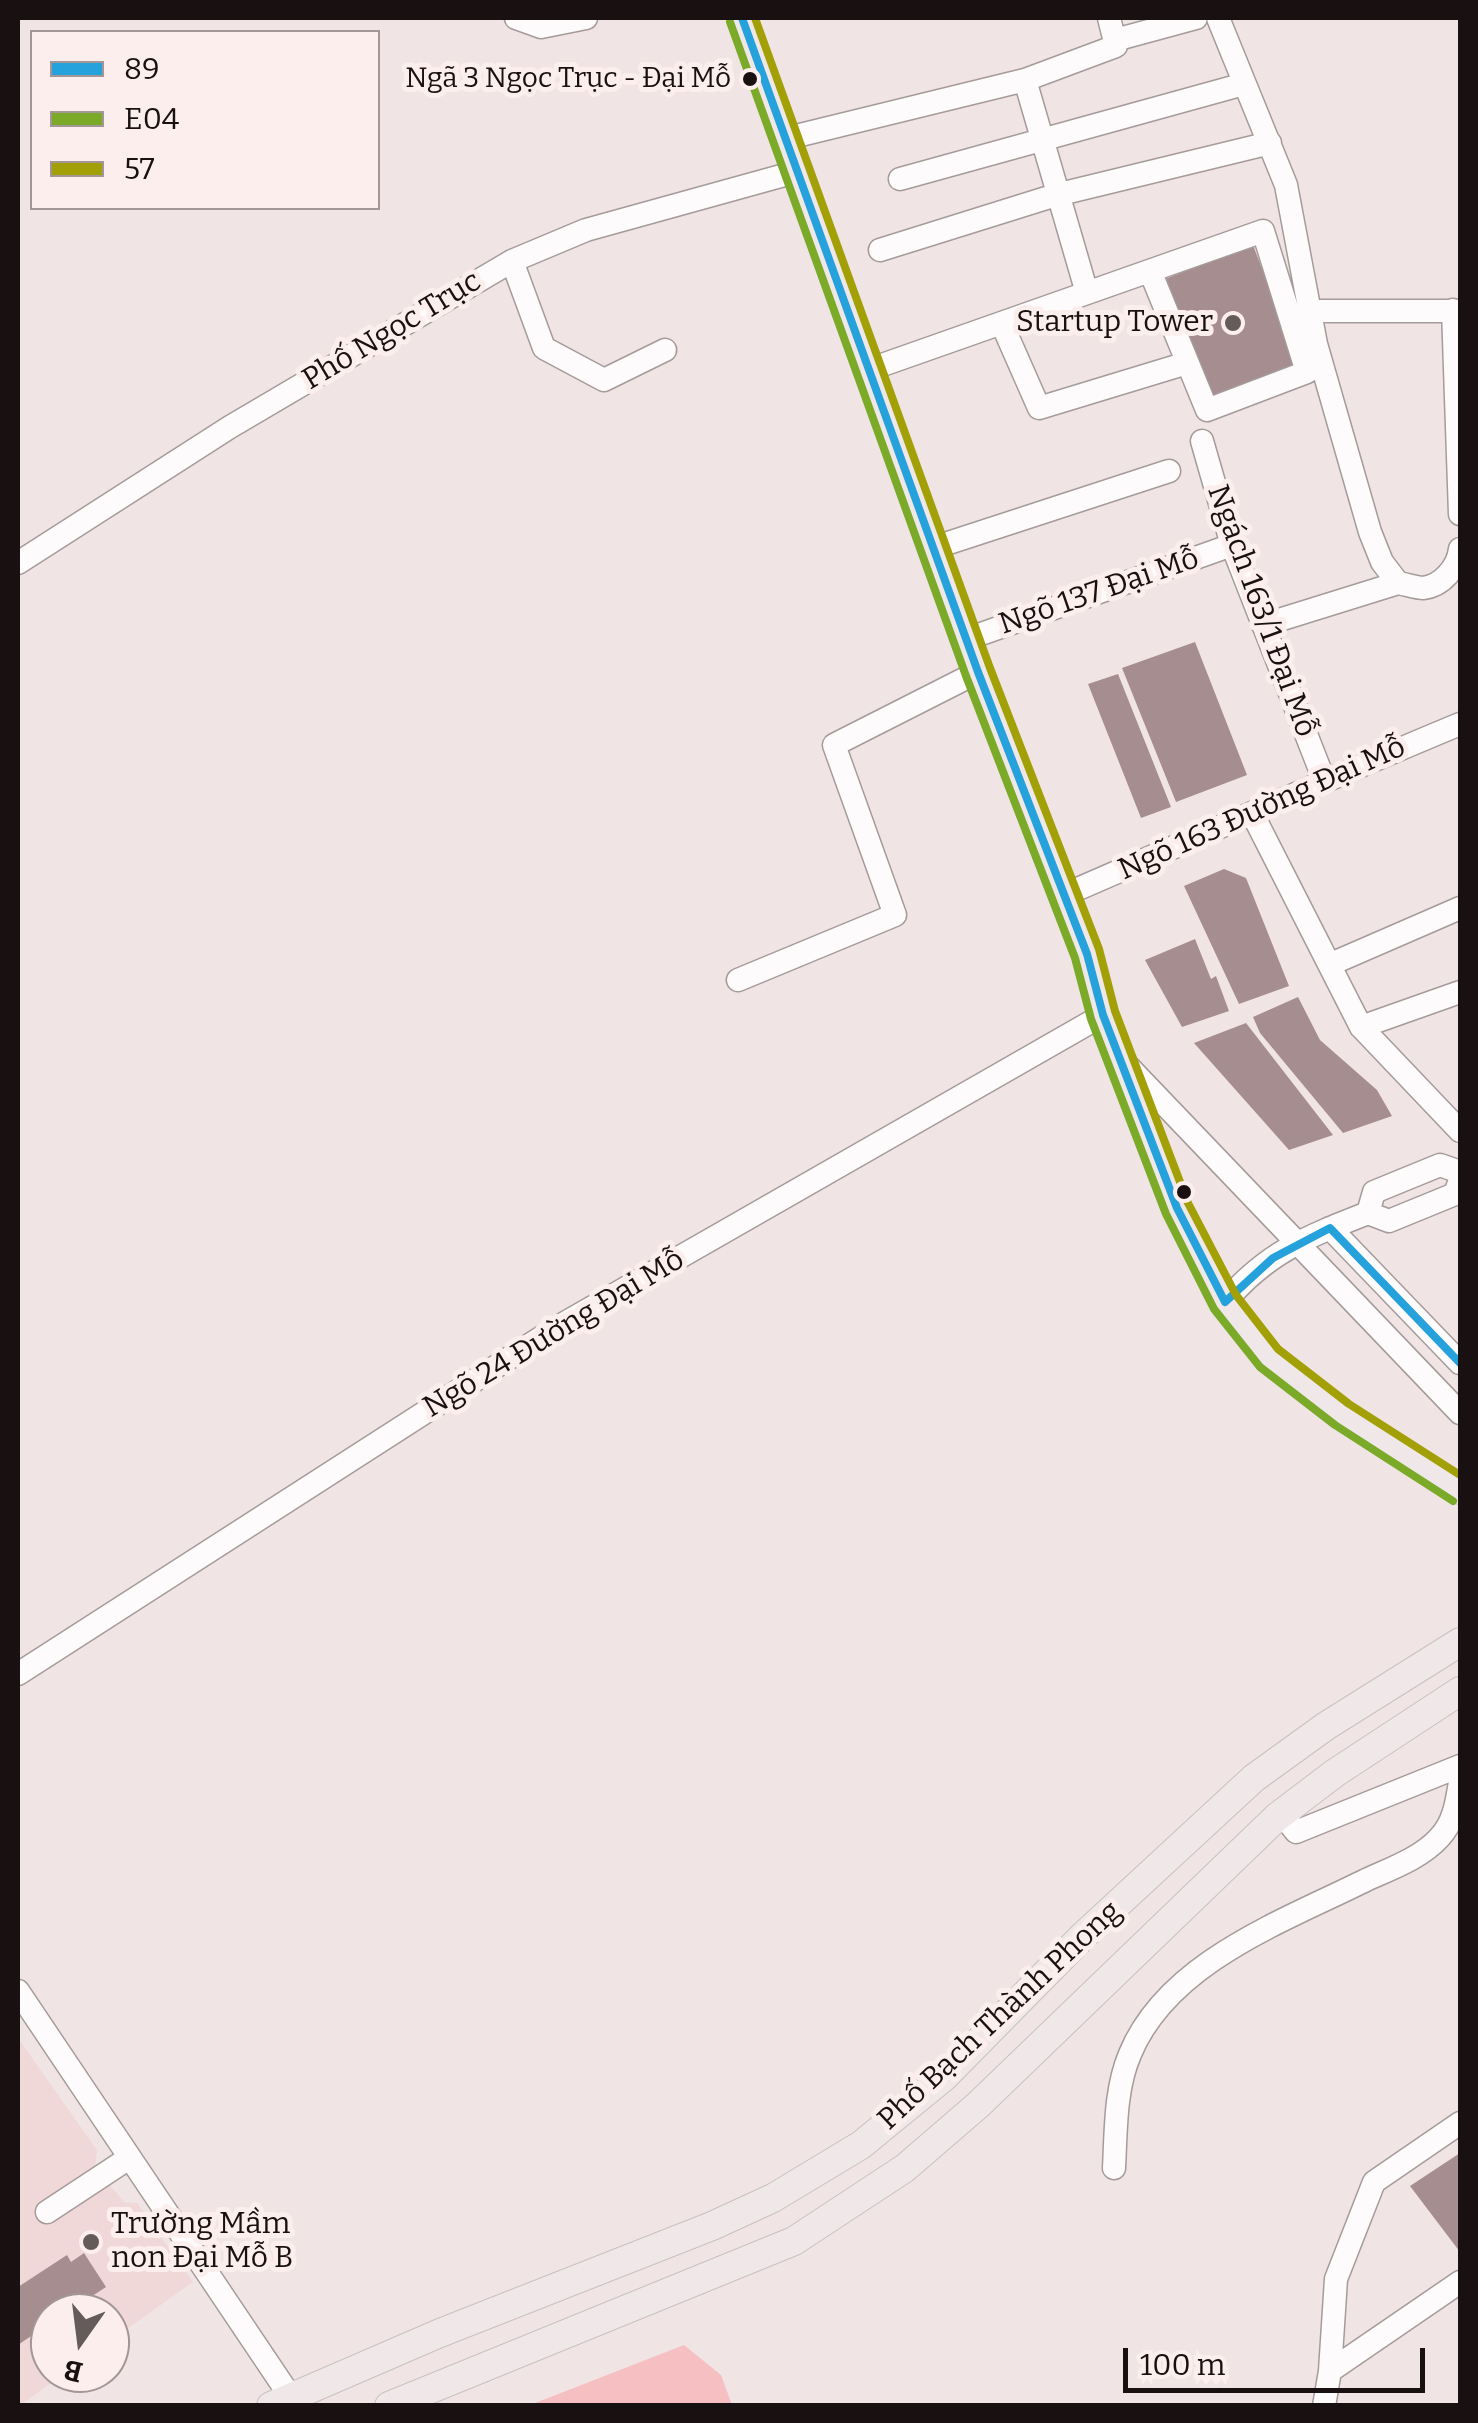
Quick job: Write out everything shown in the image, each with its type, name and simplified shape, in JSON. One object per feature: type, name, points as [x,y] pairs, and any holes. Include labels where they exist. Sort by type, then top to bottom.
[{"type":"main road","points":[[742,18],[978,672],[1088,954],[1103,1015],[1178,1208],[1225,1302],[1268,1358],[1342,1414],[1460,1490]]},
{"type":"main road","name":"Phố Bạch Thành Phong","points":[[280,2401],[440,2332],[712,2226],[773,2198],[861,2145],[944,2076],[1084,1936],[1254,1778],[1326,1726],[1460,1642]]},
{"type":"main road","name":"Phố Bạch Thành Phong","points":[[389,2406],[794,2241],[905,2168],[978,2106],[1277,1817],[1335,1773],[1460,1690]]},
{"type":"main road","points":[[773,2198],[794,2241]]},
{"type":"street","points":[[516,18],[541,27],[586,18]]},
{"type":"street","points":[[788,138],[1025,80],[1113,35],[1196,18]]},
{"type":"street","points":[[1218,18],[1286,186],[1316,344],[1370,532],[1382,562],[1398,582]]},
{"type":"street","points":[[1025,80],[1087,293]]},
{"type":"street","points":[[900,179],[1244,84]]},
{"type":"street","points":[[880,250],[1056,195],[1270,143]]},
{"type":"street","name":"Phố Ngọc Trục","points":[[18,563],[230,427],[512,261],[586,230],[799,171]]},
{"type":"street","points":[[868,370],[1262,231],[1307,372],[1207,410],[1150,271]]},
{"type":"street","points":[[512,261],[544,348],[604,380],[665,350]]},
{"type":"street","points":[[1312,311],[1457,310],[1460,514]]},
{"type":"street","points":[[1002,324],[1039,408],[1187,363]]},
{"type":"street","name":"Ngách 163/1 Đại Mỗ","points":[[1202,441],[1232,546],[1324,780]]},
{"type":"street","points":[[933,548],[1169,472]]},
{"type":"street","name":"Ngõ 137 Đại Mỗ","points":[[967,640],[1232,546]]},
{"type":"street","points":[[1263,625],[1398,582],[1423,588],[1446,577],[1459,559],[1460,549]]},
{"type":"street","points":[[738,980],[895,915],[834,745],[978,672]]},
{"type":"street","name":"Ngõ 163 Đường Đại Mỗ","points":[[1064,896],[1460,724]]},
{"type":"street","points":[[1253,814],[1360,1027],[1460,1131]]},
{"type":"street","points":[[1331,964],[1460,908]]},
{"type":"street","points":[[1360,1027],[1460,992]]},
{"type":"street","name":"Ngõ 24 Đường Đại Mỗ","points":[[18,1674],[556,1328],[1103,1015]]},
{"type":"street","points":[[1121,1058],[1460,1413]]},
{"type":"street","points":[[1368,1213],[1374,1192],[1440,1165],[1460,1172]]},
{"type":"street","points":[[1225,1302],[1247,1276],[1298,1241],[1368,1213],[1389,1221],[1455,1194],[1460,1180]]},
{"type":"street","points":[[1330,1228],[1460,1363]]},
{"type":"street","points":[[1277,1817],[1296,1832],[1460,1766]]},
{"type":"street","points":[[1114,2168],[1121,2083],[1130,2052],[1174,1992],[1198,1969],[1233,1946],[1386,1871],[1440,1838],[1452,1820],[1460,1782]]},
{"type":"street","points":[[18,1991],[129,2158],[280,2401]]},
{"type":"street","points":[[1324,2406],[1336,2279],[1374,2182],[1460,2123]]},
{"type":"street","points":[[46,2212],[129,2158]]},
{"type":"street","points":[[1330,2372],[1460,2282]]},
{"type":"shaded area","name":"Trường Mầm non Đại Mỗ B","points":[[18,2038],[97,2150],[95,2167],[124,2202],[137,2203],[193,2282],[130,2327],[130,2293],[30,2293],[30,2393],[37,2393],[19,2406]]},
{"type":"shaded area","points":[[684,2345],[721,2375],[732,2405],[530,2405]]},
{"type":"building","name":"Startup Tower","points":[[1253,245],[1300,368],[1213,401],[1165,279]]},
{"type":"building","points":[[1195,642],[1247,775],[1176,802],[1122,668]]},
{"type":"building","points":[[1118,674],[1171,807],[1141,818],[1088,684]]},
{"type":"building","points":[[1224,869],[1246,878],[1289,986],[1239,1004],[1184,886]]},
{"type":"building","points":[[1195,939],[1211,979],[1216,976],[1229,1011],[1182,1027],[1145,960]]},
{"type":"building","points":[[1298,997],[1320,1040],[1377,1090],[1392,1116],[1343,1133],[1260,1033],[1253,1017]]},
{"type":"building","points":[[1246,1023],[1333,1135],[1289,1150],[1194,1043]]},
{"type":"building","points":[[1460,2153],[1460,2252],[1410,2186]]},
{"type":"building","points":[[84,2253],[106,2287],[97,2293],[30,2293],[30,2337],[18,2345],[18,2287],[67,2255],[71,2262]]},
{"type":"transit line","name":"89","points":[[742,18],[978,672],[1087,954],[1103,1015],[1177,1208],[1225,1302]]},
{"type":"transit line","name":"57","points":[[755,18],[990,668],[1099,949],[1115,1011],[1188,1203],[1236,1295],[1278,1349],[1349,1404],[1460,1475]]},
{"type":"transit line","name":"E04","points":[[730,22],[966,676],[1075,958],[1091,1019],[1166,1214],[1214,1309],[1260,1367],[1335,1425],[1453,1501]]},
{"type":"transit line","name":"89","points":[[1225,1302],[1273,1258],[1330,1228],[1460,1363]]},
{"type":"place","name":"Ngã 3 Ngọc Trục - Đại Mỗ","points":[[750,79]]},
{"type":"place","name":"Startup Tower","points":[[1233,323]]},
{"type":"place","name":"Trường Mầm non Đại Mỗ B","points":[[91,2242]]}]
